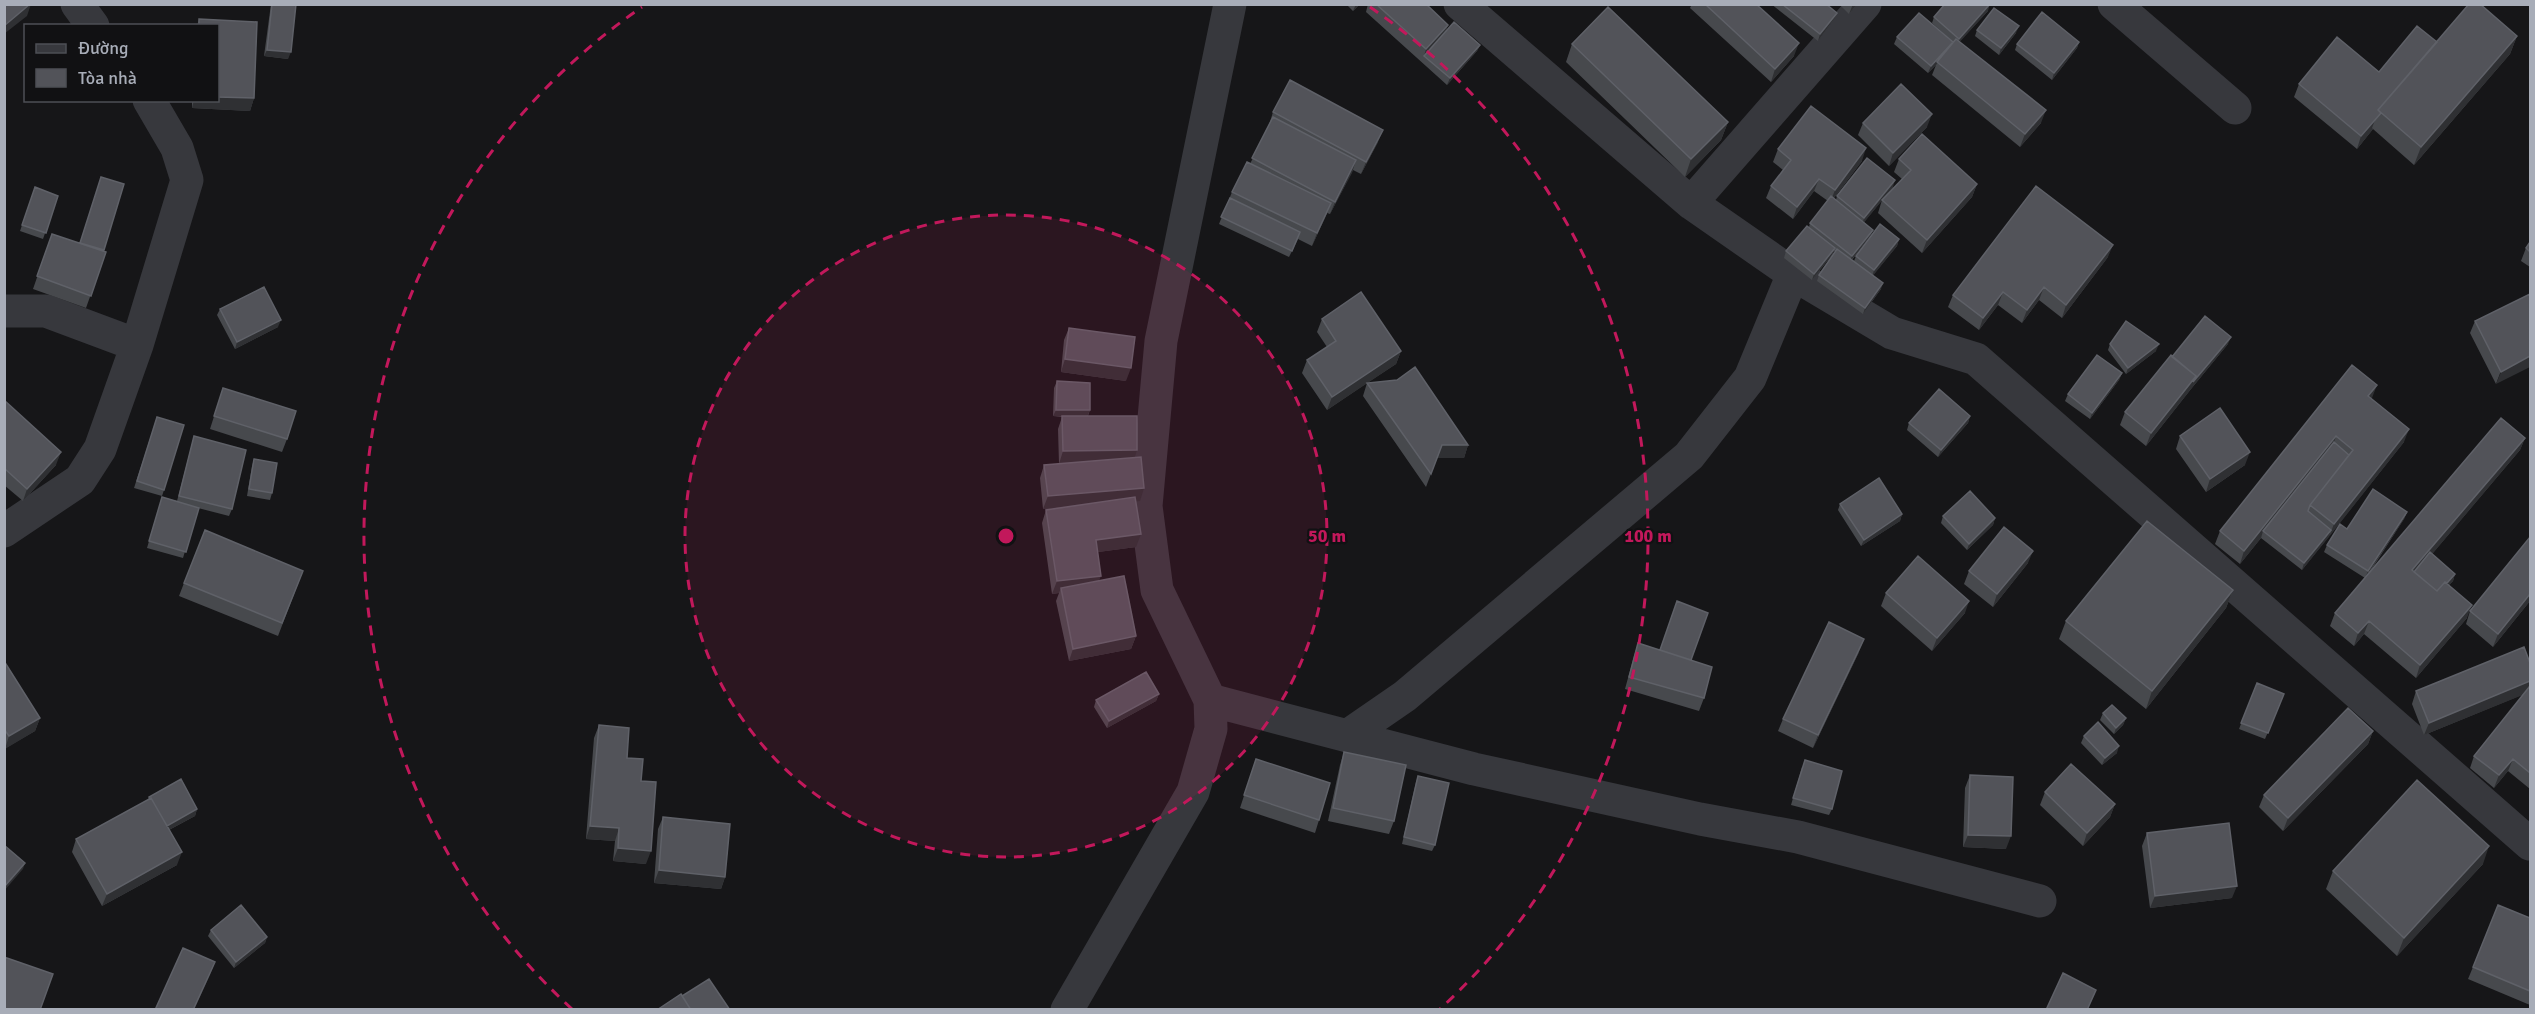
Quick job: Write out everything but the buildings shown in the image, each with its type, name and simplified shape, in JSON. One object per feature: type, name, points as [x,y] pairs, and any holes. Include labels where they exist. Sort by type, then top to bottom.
[{"type":"street","points":[[77,4],[92,24]]},
{"type":"street","points":[[1067,1010],[1193,792],[1211,729],[1210,700],[1157,590],[1146,506],[1161,341],[1230,4]]},
{"type":"street","points":[[1460,4],[1691,203],[1793,274],[1892,333],[1976,359],[2530,844]]},
{"type":"street","points":[[1691,203],[1865,4]]},
{"type":"street","points":[[2114,4],[2235,108]]},
{"type":"street","points":[[4,531],[80,480],[100,449],[137,345],[187,180],[177,148],[150,102]]},
{"type":"street","points":[[1347,736],[1405,696],[1689,456],[1750,378],[1793,274]]},
{"type":"street","points":[[4,311],[46,311],[137,345]]},
{"type":"street","points":[[1210,700],[1519,779],[1700,819],[1798,837],[2040,901]]}]
